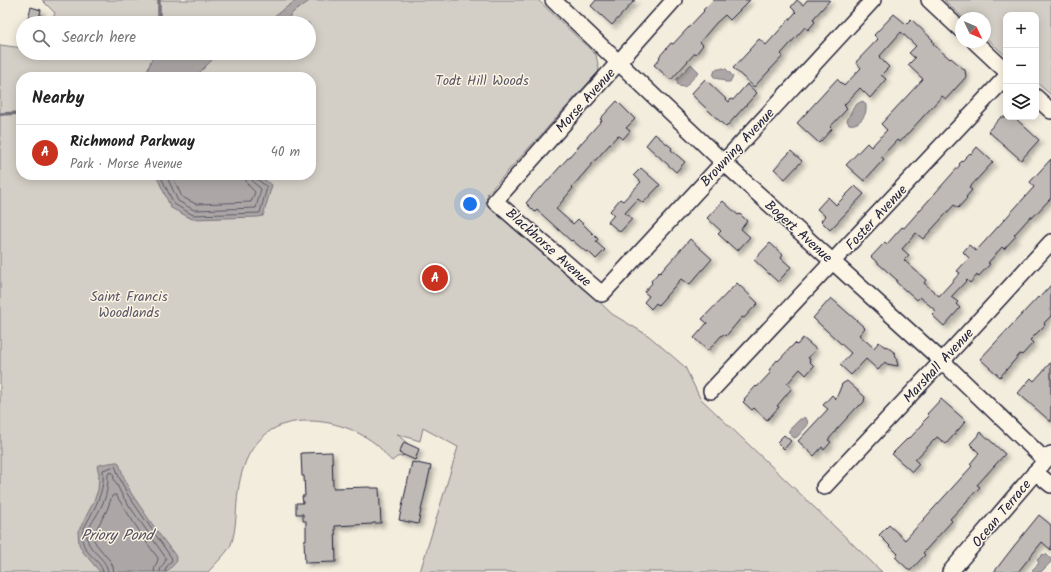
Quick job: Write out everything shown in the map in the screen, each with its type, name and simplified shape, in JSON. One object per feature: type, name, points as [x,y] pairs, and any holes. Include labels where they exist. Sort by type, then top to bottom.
[{"type":"street","name":"Bogert Avenue","points":[[553,0],[723,162],[1048,457]]},
{"type":"street","name":"Morse Avenue","points":[[495,201],[674,0]]},
{"type":"street","name":"Browning Avenue","points":[[602,294],[873,0]]},
{"type":"street","points":[[929,0],[955,24]]},
{"type":"street","points":[[981,48],[1003,68]]},
{"type":"street","name":"Foster Avenue","points":[[712,391],[1003,80]]},
{"type":"street","points":[[1039,100],[1051,111]]},
{"type":"street","name":"Blackhorse Avenue","points":[[495,201],[602,294]]},
{"type":"street","name":"Marshall Avenue","points":[[824,487],[1051,242]]},
{"type":"street","name":"Ocean Terrace","points":[[950,572],[1048,457]]},
{"type":"street","points":[[1035,472],[1051,485]]},
{"type":"green space","points":[[42,0],[538,0],[596,55],[599,71],[487,194],[612,314],[649,336],[685,367],[700,398],[882,572],[420,572],[458,447],[423,428],[420,441],[397,434],[409,445],[404,443],[399,452],[404,455],[397,457],[392,461],[380,447],[366,437],[341,426],[330,423],[308,421],[287,424],[271,430],[261,438],[249,454],[240,478],[235,529],[230,547],[208,572],[0,572],[0,45],[16,47],[16,60],[316,60],[316,16],[54,16],[55,13]]},
{"type":"green space","points":[[944,0],[1051,0],[1051,95],[1039,85],[1039,12],[1003,12],[1003,53],[991,42],[991,12],[957,12]]},
{"type":"water","points":[[297,0],[311,0],[290,16],[274,16]]},
{"type":"water","points":[[151,60],[212,60],[200,72],[147,72]]},
{"type":"water","points":[[691,64],[699,72],[684,88],[682,86],[681,87],[677,84],[678,82],[676,80]]},
{"type":"water","points":[[723,68],[733,76],[730,82],[725,82],[722,79],[718,79],[713,76],[715,70]]},
{"type":"water","points":[[863,101],[866,105],[864,117],[855,124],[849,124],[847,121],[853,109],[857,104]]},
{"type":"water","points":[[158,180],[264,180],[272,185],[263,216],[192,219],[171,208]]},
{"type":"water","points":[[804,417],[808,421],[808,425],[797,437],[794,438],[789,433],[789,430]]},
{"type":"water","name":"Priory Pond","points":[[118,462],[131,493],[175,555],[177,561],[167,572],[100,572],[83,552],[79,544],[78,532],[98,490],[99,474],[97,466]]},
{"type":"water","points":[[1043,554],[1046,554],[1051,559],[1051,562],[1041,572],[1035,572],[1032,570],[1039,563],[1037,560]]},
{"type":"building","points":[[596,0],[635,0],[612,25],[591,6]]},
{"type":"building","points":[[713,0],[750,0],[730,20],[725,15],[716,23],[700,42],[703,45],[696,54],[695,53],[671,80],[654,65],[671,43],[673,44]]},
{"type":"building","points":[[797,0],[803,5],[807,0],[830,0],[813,19],[815,22],[808,30],[805,27],[781,54],[783,56],[754,87],[733,68],[759,39],[766,45],[796,12],[791,7]]},
{"type":"building","points":[[31,7],[41,10],[40,16],[28,16]]},
{"type":"building","points":[[894,14],[906,24],[911,19],[933,40],[933,44],[965,70],[966,77],[946,99],[942,96],[900,142],[897,140],[881,157],[884,159],[864,181],[846,165],[867,143],[871,147],[887,130],[881,124],[923,79],[908,65],[915,58],[909,53],[916,46],[901,32],[879,57],[889,67],[881,75],[886,79],[870,98],[860,88],[844,105],[847,109],[830,127],[832,129],[819,143],[797,123],[837,79],[844,86],[861,68],[856,62],[878,39],[874,35]]},
{"type":"building","points":[[705,79],[729,102],[731,99],[733,100],[747,84],[757,93],[726,127],[691,94]]},
{"type":"building","points":[[617,101],[635,119],[626,128],[630,131],[623,139],[618,135],[572,187],[573,188],[556,209],[573,224],[578,219],[598,239],[596,242],[605,250],[596,259],[588,251],[586,252],[572,240],[571,241],[537,210],[535,212],[526,203],[602,120],[600,119]]},
{"type":"building","points":[[1001,117],[1003,117],[1003,120],[1017,120],[1039,140],[1021,160],[988,131]]},
{"type":"building","points":[[655,134],[672,148],[671,150],[685,162],[676,172],[646,145]]},
{"type":"building","points":[[977,147],[993,162],[969,188],[972,190],[966,197],[967,198],[958,208],[954,205],[923,239],[916,233],[902,249],[909,255],[904,260],[926,280],[924,283],[939,296],[960,273],[957,271],[969,258],[963,252],[969,245],[976,251],[1034,187],[1030,182],[1051,159],[1051,198],[1032,218],[1031,216],[1004,249],[1002,247],[988,263],[990,264],[978,277],[977,275],[970,283],[967,280],[951,297],[958,302],[956,304],[960,308],[944,326],[932,315],[936,311],[920,297],[917,300],[906,291],[896,282],[897,280],[871,257],[885,242],[887,244],[902,227],[904,228],[960,165],[959,164]]},
{"type":"building","points":[[791,151],[802,161],[785,179],[774,169]]},
{"type":"building","points":[[641,168],[660,185],[643,203],[638,199],[625,213],[632,219],[620,232],[608,222],[614,215],[610,211],[620,199],[623,201],[641,182],[634,175]]},
{"type":"building","points":[[855,186],[864,194],[830,230],[821,221],[825,216],[817,209],[828,197],[836,205]]},
{"type":"building","points":[[723,201],[747,221],[741,229],[750,237],[737,251],[718,234],[721,231],[707,218]]},
{"type":"building","points":[[690,239],[712,259],[689,285],[681,279],[658,305],[656,303],[651,309],[644,302],[649,296],[644,292],[652,283],[651,281]]},
{"type":"building","points":[[770,243],[783,255],[781,258],[791,267],[778,282],[754,260]]},
{"type":"building","points":[[737,283],[758,303],[744,318],[742,317],[726,336],[724,334],[721,336],[708,351],[694,338],[707,323],[702,319]]},
{"type":"building","points":[[1051,285],[1051,316],[1044,323],[1045,325],[1030,340],[1033,343],[1022,355],[1020,354],[1000,377],[980,359]]},
{"type":"building","points":[[831,298],[865,328],[859,335],[874,348],[879,342],[895,353],[898,366],[887,364],[885,362],[878,370],[866,359],[851,375],[840,365],[851,353],[813,318]]},
{"type":"building","points":[[803,338],[816,349],[808,358],[814,366],[806,375],[800,369],[787,384],[792,388],[777,406],[779,407],[767,420],[754,408],[752,410],[743,402],[745,400],[744,399],[771,372],[769,370],[777,360],[778,361],[795,343],[797,345]]},
{"type":"building","points":[[1051,362],[1051,422],[1018,393],[1031,378],[1034,381]]},
{"type":"building","points":[[847,381],[865,397],[864,402],[858,406],[835,431],[828,440],[831,442],[824,450],[822,447],[814,456],[798,441],[828,409],[823,405],[832,395],[836,399],[842,384]]},
{"type":"building","points":[[941,399],[966,421],[946,444],[937,437],[915,460],[919,464],[912,472],[892,454],[923,424],[922,423],[929,416],[927,414]]},
{"type":"building","points":[[981,432],[1005,454],[977,485],[980,487],[950,519],[952,521],[923,553],[925,555],[910,571],[895,557],[898,554],[879,535],[889,525],[905,540],[972,466],[970,464],[979,453],[970,444]]},
{"type":"building","points":[[784,435],[791,441],[784,449],[777,442]]},
{"type":"building","points":[[404,442],[419,449],[415,460],[399,453]]},
{"type":"building","points":[[332,452],[333,488],[379,488],[381,523],[335,526],[336,562],[305,563],[304,540],[306,540],[306,521],[303,521],[303,514],[296,514],[296,503],[303,503],[302,496],[305,496],[301,453]]},
{"type":"building","points":[[412,462],[431,466],[418,524],[399,520]]},
{"type":"building","points":[[1039,515],[1051,525],[1051,550],[1042,542],[1018,572],[994,572],[1014,546]]},
{"type":"waterway","points":[[159,0],[159,16]]},
{"type":"waterway","points":[[0,114],[16,113]]},
{"type":"place","name":"Richmond Parkway","points":[[435,278]]},
{"type":"park label","name":"Todt Hill Woods","points":[[482,80]]},
{"type":"park label","name":"Saint Francis Woodlands","points":[[129,304]]}]
